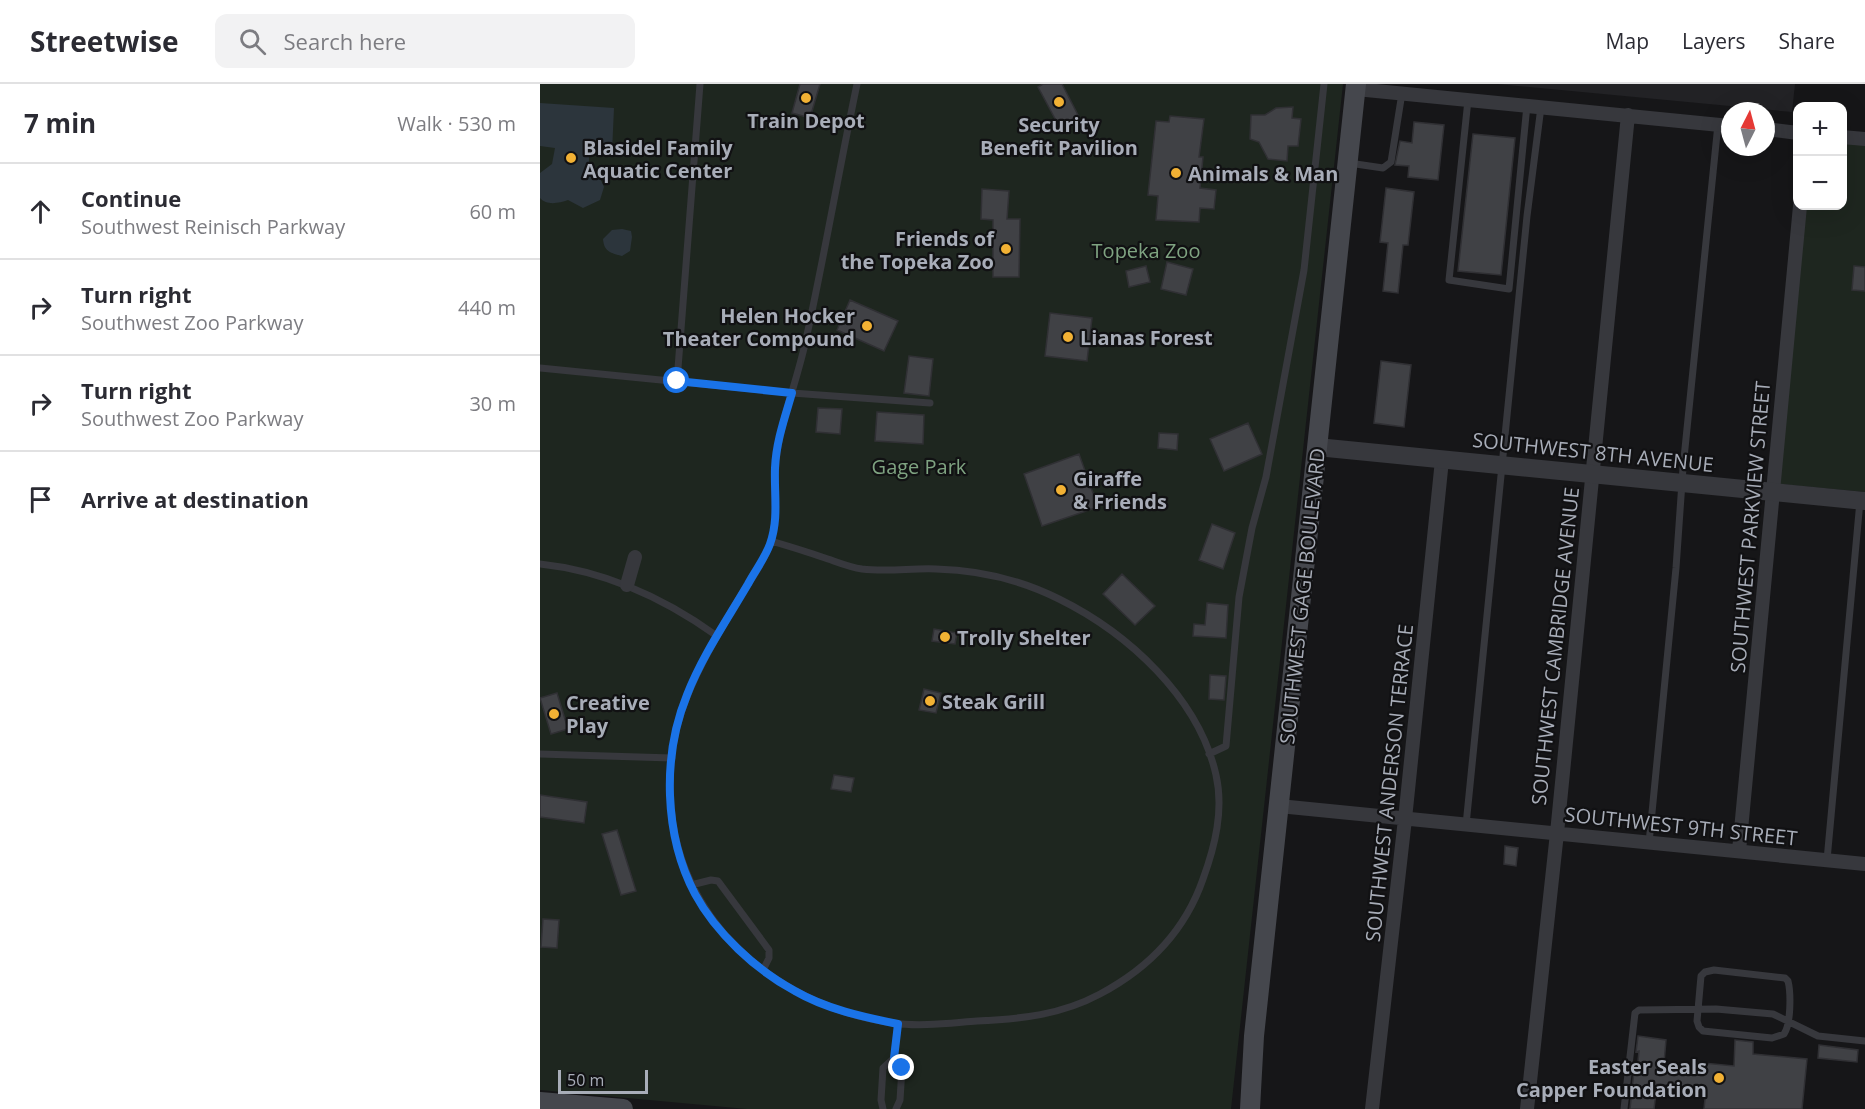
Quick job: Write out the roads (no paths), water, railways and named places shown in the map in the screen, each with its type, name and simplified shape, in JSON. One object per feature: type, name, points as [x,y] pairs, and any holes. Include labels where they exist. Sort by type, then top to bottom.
[{"type":"main road","name":"SOUTHWEST GAGE BOULEVARD","points":[[1250,1109],[1254,1036],[1356,86]]},
{"type":"main road","points":[[540,1102],[564,1106],[623,1109]]},
{"type":"street","points":[[1356,86],[1468,100],[1721,125]]},
{"type":"street","name":"SOUTHWEST CAMBRIDGE AVENUE","points":[[1527,1109],[1557,833],[1628,115]]},
{"type":"street","points":[[1775,130],[1793,132]]},
{"type":"street","points":[[1847,137],[1865,139]]},
{"type":"street","name":"SOUTHWEST PARKVIEW STREET","points":[[1738,851],[1800,210]]},
{"type":"street","name":"SOUTHWEST 8TH AVENUE","points":[[1317,447],[1863,500]]},
{"type":"street","name":"SOUTHWEST ANDERSON TERRACE","points":[[1372,1109],[1442,460]]},
{"type":"street","points":[[627,585],[635,557]]},
{"type":"street","name":"SOUTHWEST 9TH STREET","points":[[1279,806],[1865,864]]},
{"type":"lane","points":[[677,381],[700,84]]},
{"type":"lane","points":[[771,541],[840,564],[863,569],[933,568],[985,574],[1020,583],[1062,600],[1113,633],[1154,669],[1180,699],[1202,731],[1217,776],[1219,818],[1209,864],[1200,888],[1181,925],[1149,962],[1102,993],[1073,1007],[1044,1015],[970,1022],[898,1024],[854,1015],[796,992],[763,970],[724,933],[704,908],[691,885],[682,862],[674,828],[670,793],[677,727],[698,669],[771,541],[776,517],[776,454],[804,344],[857,84]]},
{"type":"lane","points":[[1209,754],[1226,746],[1239,597],[1252,528],[1266,477],[1304,270],[1324,84]]},
{"type":"lane","points":[[1348,162],[1383,168],[1391,162],[1402,93]]},
{"type":"lane","points":[[1468,100],[1449,280],[1509,289],[1527,105]]},
{"type":"lane","points":[[1466,825],[1527,216],[1541,107]]},
{"type":"lane","points":[[1649,843],[1682,483],[1721,151]]},
{"type":"lane","points":[[540,368],[792,393],[930,403]]},
{"type":"lane","points":[[1827,860],[1863,500]]},
{"type":"lane","points":[[540,564],[577,570],[627,585],[674,607],[717,636]]},
{"type":"lane","points":[[540,754],[672,758]]},
{"type":"lane","points":[[691,885],[711,880],[717,881],[769,950],[769,958],[763,970]]},
{"type":"lane","points":[[1726,971],[1785,978],[1789,985],[1789,1020],[1784,1034],[1772,1038],[1702,1031],[1699,1027],[1697,1010],[1701,976],[1705,972],[1726,971]]},
{"type":"lane","points":[[1624,1109],[1635,1013],[1639,1010],[1773,1014],[1818,1036],[1865,1041]]},
{"type":"lane","points":[[883,1109],[881,1100],[883,1068],[894,1058],[898,1024]]},
{"type":"lane","points":[[894,1058],[902,1068],[900,1100],[896,1109]]},
{"type":"place","name":"Train Depot","points":[[806,98]]},
{"type":"place","name":"Security Benefit Pavilion","points":[[1059,102]]},
{"type":"place","name":"Blasidel Family Aquatic Center","points":[[571,158]]},
{"type":"place","name":"Animals & Man","points":[[1176,173]]},
{"type":"place","name":"Friends of the Topeka Zoo","points":[[1006,249]]},
{"type":"place","name":"Helen Hocker Theater Compound","points":[[867,326]]},
{"type":"place","name":"Lianas Forest","points":[[1068,337]]},
{"type":"place","name":"Giraffe & Friends","points":[[1061,490]]},
{"type":"place","name":"Trolly Shelter","points":[[945,637]]},
{"type":"place","name":"Steak Grill","points":[[930,701]]},
{"type":"place","name":"Creative Play","points":[[554,714]]},
{"type":"place","name":"Easter Seals Capper Foundation","points":[[1719,1078]]},
{"type":"park label","name":"Topeka Zoo","points":[[1146,250]]},
{"type":"park label","name":"Gage Park","points":[[919,466]]}]
